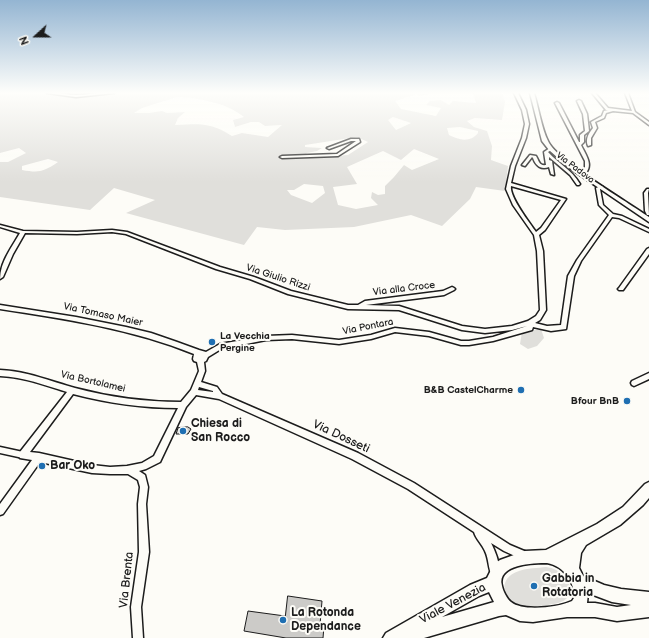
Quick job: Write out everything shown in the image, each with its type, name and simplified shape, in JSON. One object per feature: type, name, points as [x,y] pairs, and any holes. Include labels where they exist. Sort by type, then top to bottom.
[{"type":"main road","name":"Via Padova","points":[[540,123],[548,151],[649,220]]},
{"type":"main road","points":[[546,557],[567,546],[580,542],[611,525],[627,513],[649,488]]},
{"type":"main road","points":[[568,611],[576,607],[580,602],[581,594],[575,575],[574,551],[580,542]]},
{"type":"main road","name":"Viale Venezia","points":[[401,638],[485,612],[506,608],[499,599],[494,579],[499,567],[506,563],[530,557],[555,558],[563,562],[575,575],[591,588],[619,597],[649,599]]},
{"type":"main road","name":"Viale Venezia","points":[[390,638],[494,579]]},
{"type":"main road","points":[[506,608],[522,615],[595,610],[617,614],[649,610]]},
{"type":"street","points":[[527,123],[524,138],[509,178],[510,184],[508,189],[515,205],[536,235],[540,251],[543,310],[538,318],[530,323]]},
{"type":"street","points":[[567,123],[587,161],[588,167],[583,175]]},
{"type":"street","points":[[578,145],[582,142],[582,135],[587,131],[586,123]]},
{"type":"street","points":[[589,145],[588,142],[591,133],[595,128],[593,123]]},
{"type":"street","points":[[282,157],[338,155],[358,142],[358,140],[351,140],[329,148]]},
{"type":"street","points":[[548,151],[553,174]]},
{"type":"street","points":[[524,165],[531,156],[535,157],[537,165],[548,166],[548,151]]},
{"type":"street","points":[[550,157],[573,174],[578,184]]},
{"type":"street","points":[[510,184],[564,199],[543,229],[536,235]]},
{"type":"street","points":[[601,187],[598,189],[601,205],[611,215],[620,217],[649,231]]},
{"type":"street","points":[[649,190],[646,194],[647,211],[649,214]]},
{"type":"street","points":[[530,323],[541,328],[564,327],[571,276],[579,261],[611,215]]},
{"type":"street","name":"Via Giulio Rizzi","points":[[0,226],[22,232],[77,233],[112,231],[127,233],[218,268],[252,278],[290,293],[348,307],[399,308],[462,328],[485,331],[512,328],[530,323]]},
{"type":"street","points":[[0,277],[22,232]]},
{"type":"street","points":[[621,289],[649,250]]},
{"type":"street","name":"Via alla Croce","points":[[358,306],[365,303],[444,293],[452,289]]},
{"type":"street","name":"Via Tomaso Maier","points":[[0,307],[54,315],[120,328],[153,336],[202,354]]},
{"type":"street","name":"Via Pontara","points":[[202,354],[220,347],[266,338],[292,337],[339,342],[371,338],[395,330],[429,334],[469,343],[493,339],[530,328],[530,323]]},
{"type":"street","points":[[0,450],[101,470],[131,471],[151,463],[157,459],[183,405],[194,392],[202,371],[200,360],[196,359],[196,356],[202,354]]},
{"type":"street","name":"Via Bortolamei","points":[[0,373],[13,373],[39,378],[72,390],[121,400],[162,405],[183,405]]},
{"type":"street","points":[[634,383],[649,376]]},
{"type":"street","points":[[198,383],[215,389],[220,396]]},
{"type":"street","points":[[23,455],[72,390]]},
{"type":"street","name":"Via Dosseti","points":[[194,392],[220,396],[355,456],[411,486],[506,548],[530,557]]},
{"type":"street","points":[[0,511],[39,457]]},
{"type":"street","name":"Via Brenta","points":[[131,471],[142,478],[144,487],[142,504],[144,552],[136,607],[138,638]]},
{"type":"street","name":"Via Dosseti","points":[[470,524],[489,547],[493,560],[494,579]]},
{"type":"shaded area","points":[[0,123],[176,123],[175,125],[191,124],[211,126],[232,136],[242,133],[268,137],[282,125],[265,126],[260,123],[390,123],[396,130],[410,123],[469,123],[474,127],[487,131],[492,146],[491,160],[508,166],[505,191],[476,187],[470,199],[442,226],[411,215],[354,227],[285,230],[257,227],[244,245],[126,213],[155,200],[114,188],[90,210],[0,197],[0,162],[8,162],[26,153],[19,148],[0,153]],"holes":[[[460,127],[478,131],[478,133],[472,138],[464,140],[449,135],[447,128]],[[357,137],[368,142],[348,155],[316,157],[305,155],[322,148],[305,147],[305,145]],[[414,149],[439,159],[412,170],[404,165],[385,186],[385,194],[378,195],[372,192],[371,198],[378,205],[356,209],[338,205],[333,187],[357,184],[347,167],[383,151],[401,160]],[[48,159],[58,162],[41,171],[22,170],[22,166]],[[304,184],[323,186],[325,193],[312,203],[291,195],[287,190],[294,190]]]},
{"type":"shaded area","points":[[234,123],[249,123],[235,127]]},
{"type":"shaded area","points":[[541,329],[544,338],[537,346],[528,349],[520,344],[522,332]]},
{"type":"shaded area","points":[[546,567],[560,572],[567,579],[571,593],[566,599],[555,604],[530,607],[520,605],[509,599],[504,589],[507,579],[512,574],[525,569]]},
{"type":"building","name":"Chiesa di San Rocco","points":[[188,427],[191,429],[188,434],[176,434],[178,428]]},
{"type":"building","name":"La Rotonda Dependance","points":[[288,596],[322,601],[320,625],[324,626],[323,638],[286,638],[244,631],[248,611],[285,616]]},
{"type":"place","name":"La Vecchia Pergine","points":[[212,342]]},
{"type":"place","name":"B&B CastelCharme","points":[[521,390]]},
{"type":"place","name":"Bfour BnB","points":[[627,401]]},
{"type":"place","name":"Chiesa di San Rocco","points":[[183,431]]},
{"type":"place","name":"Bar Oko","points":[[42,466]]},
{"type":"place","name":"Gabbia in Rotatoria","points":[[534,586]]},
{"type":"place","name":"La Rotonda Dependance","points":[[283,620]]}]
